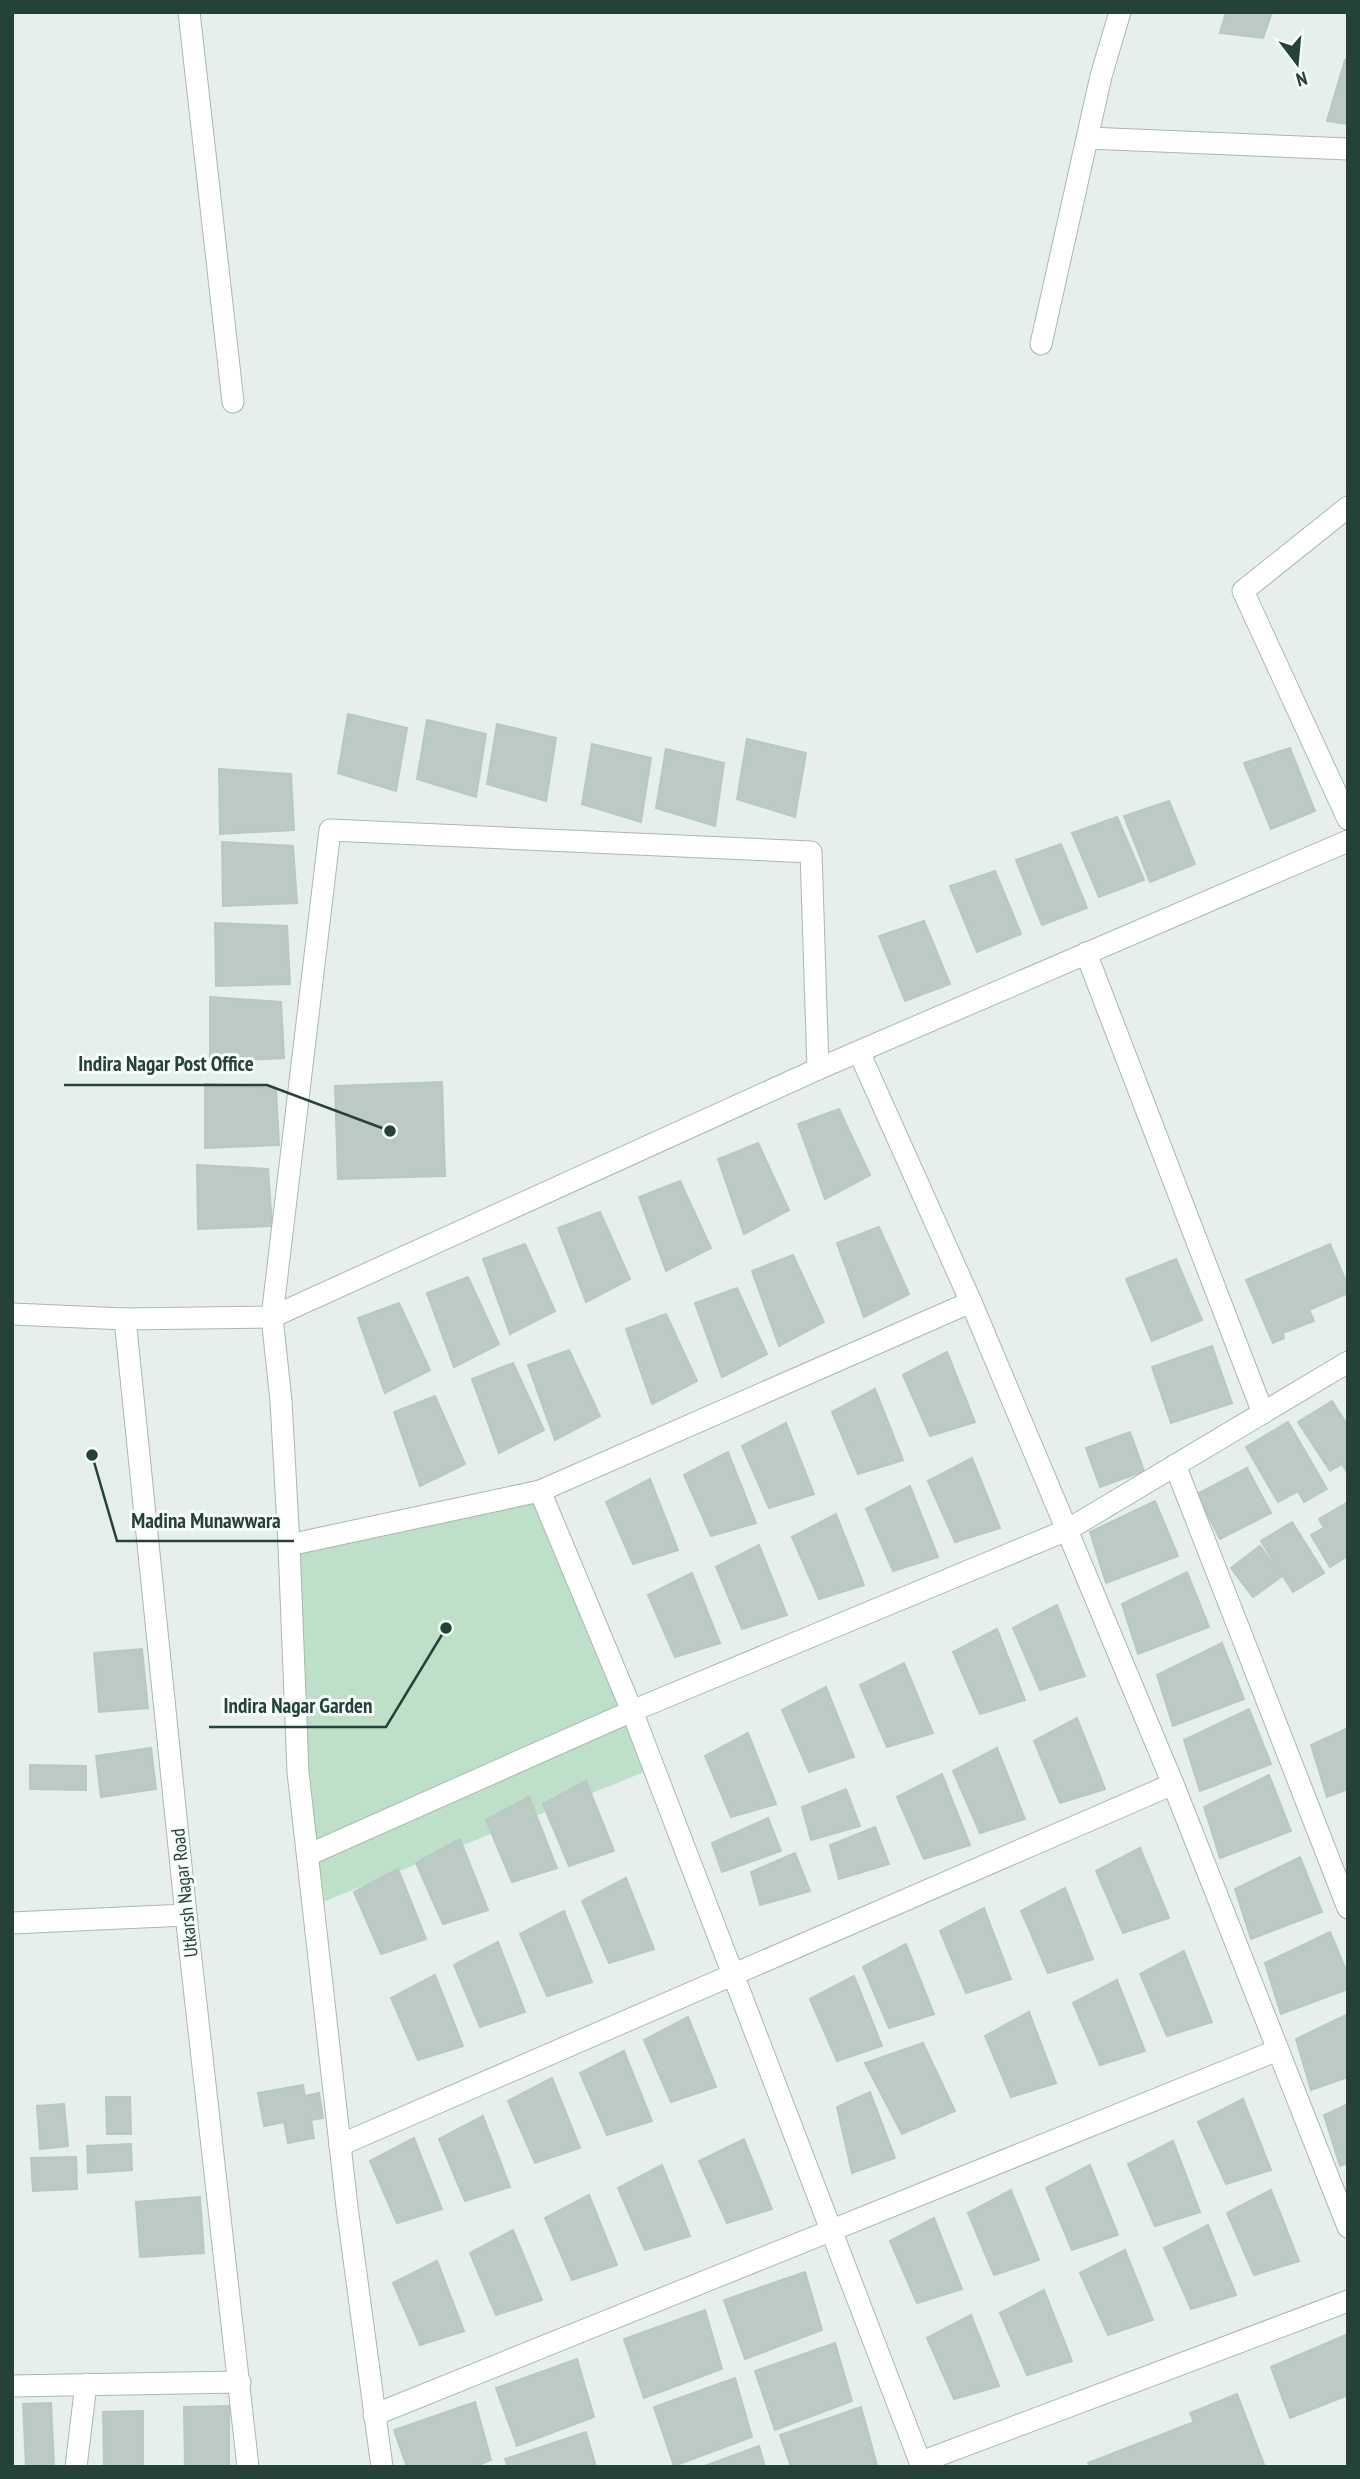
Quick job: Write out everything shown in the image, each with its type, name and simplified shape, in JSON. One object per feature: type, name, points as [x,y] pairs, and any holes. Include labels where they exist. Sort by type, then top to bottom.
[{"type":"street","points":[[189,12],[233,402]]},
{"type":"street","points":[[1041,344],[1101,76],[1119,12]]},
{"type":"street","points":[[1088,138],[1348,149]]},
{"type":"street","points":[[1348,507],[1243,591],[1348,819]]},
{"type":"street","points":[[382,2467],[340,2145],[298,1772],[281,1401],[272,1317],[330,830],[811,852],[818,1069]]},
{"type":"street","points":[[12,1314],[125,1320],[272,1317],[818,1069],[1348,841]]},
{"type":"street","points":[[1086,953],[1263,1413]]},
{"type":"street","points":[[859,1052],[971,1302],[1068,1530],[1173,1784],[1348,2227]]},
{"type":"street","points":[[289,1545],[540,1492],[971,1302]]},
{"type":"street","name":"Utkarsh Nagar Road","points":[[125,1320],[186,1914],[248,2467]]},
{"type":"street","points":[[308,1855],[632,1711],[1068,1530],[1348,1362]]},
{"type":"street","points":[[1175,1465],[1348,1908]]},
{"type":"street","points":[[540,1492],[632,1711],[921,2464],[1348,2301]]},
{"type":"street","points":[[340,2145],[1173,1784]]},
{"type":"street","points":[[12,1923],[186,1914]]},
{"type":"street","points":[[374,2415],[1278,2050]]},
{"type":"street","points":[[12,2386],[240,2382]]},
{"type":"street","points":[[76,2467],[86,2385]]},
{"type":"green space","points":[[540,1491],[654,1768],[313,1906],[289,1545]]},
{"type":"building","points":[[1226,12],[1272,12],[1263,38],[1220,33]]},
{"type":"building","points":[[1345,60],[1348,61],[1348,124],[1327,121]]},
{"type":"building","points":[[348,714],[407,728],[396,791],[338,773]]},
{"type":"building","points":[[427,720],[486,734],[476,797],[417,779]]},
{"type":"building","points":[[497,724],[556,738],[546,801],[487,784]]},
{"type":"building","points":[[747,739],[806,753],[795,817],[737,799]]},
{"type":"building","points":[[592,744],[651,758],[641,822],[582,804]]},
{"type":"building","points":[[1290,748],[1315,811],[1271,829],[1244,763]]},
{"type":"building","points":[[666,749],[724,763],[715,826],[656,808]]},
{"type":"building","points":[[219,769],[291,774],[294,830],[220,834]]},
{"type":"building","points":[[1169,801],[1195,864],[1150,882],[1124,816]]},
{"type":"building","points":[[1117,817],[1144,880],[1099,897],[1072,833]]},
{"type":"building","points":[[222,842],[293,846],[297,903],[223,906]]},
{"type":"building","points":[[1061,844],[1087,908],[1042,925],[1016,860]]},
{"type":"building","points":[[995,871],[1021,934],[977,952],[950,886]]},
{"type":"building","points":[[924,921],[950,984],[905,1001],[879,936]]},
{"type":"building","points":[[215,923],[287,926],[290,984],[216,986]]},
{"type":"building","points":[[210,997],[281,1002],[284,1058],[210,1062]]},
{"type":"building","points":[[442,1082],[445,1176],[338,1179],[335,1086]]},
{"type":"building","points":[[205,1084],[276,1088],[279,1145],[205,1148]]},
{"type":"building","points":[[839,1109],[870,1175],[825,1199],[798,1124]]},
{"type":"building","points":[[758,1143],[789,1210],[744,1234],[718,1159]]},
{"type":"building","points":[[197,1165],[268,1169],[272,1226],[198,1229]]},
{"type":"building","points":[[680,1181],[711,1248],[666,1271],[639,1197]]},
{"type":"building","points":[[600,1212],[630,1279],[586,1302],[558,1228]]},
{"type":"building","points":[[879,1227],[909,1294],[864,1317],[837,1243]]},
{"type":"building","points":[[525,1244],[555,1311],[510,1334],[483,1259]]},
{"type":"building","points":[[1330,1244],[1348,1286],[1348,1293],[1309,1310],[1314,1321],[1283,1333],[1284,1338],[1273,1343],[1246,1280]]},
{"type":"building","points":[[793,1255],[824,1322],[779,1346],[752,1271]]},
{"type":"building","points":[[1176,1259],[1202,1320],[1152,1341],[1126,1279]]},
{"type":"building","points":[[468,1277],[499,1344],[454,1367],[427,1293]]},
{"type":"building","points":[[737,1288],[767,1354],[722,1377],[695,1303]]},
{"type":"building","points":[[399,1303],[430,1370],[385,1393],[358,1318]]},
{"type":"building","points":[[666,1314],[697,1381],[652,1404],[626,1329]]},
{"type":"building","points":[[1212,1346],[1232,1403],[1171,1423],[1152,1367]]},
{"type":"building","points":[[569,1350],[600,1416],[555,1440],[528,1365]]},
{"type":"building","points":[[947,1352],[975,1422],[930,1436],[903,1375]]},
{"type":"building","points":[[513,1363],[544,1430],[499,1453],[472,1379]]},
{"type":"building","points":[[875,1389],[903,1460],[858,1474],[832,1412]]},
{"type":"building","points":[[435,1396],[465,1464],[420,1486],[394,1412]]},
{"type":"building","points":[[1332,1401],[1348,1426],[1348,1474],[1342,1464],[1330,1471],[1298,1422]]},
{"type":"building","points":[[1288,1422],[1327,1489],[1304,1502],[1298,1491],[1278,1502],[1246,1447]]},
{"type":"building","points":[[786,1423],[814,1494],[769,1508],[742,1446]]},
{"type":"building","points":[[1130,1432],[1144,1471],[1100,1487],[1086,1448]]},
{"type":"building","points":[[728,1452],[756,1523],[711,1536],[684,1475]]},
{"type":"building","points":[[972,1458],[1000,1528],[955,1542],[928,1481]]},
{"type":"building","points":[[1247,1468],[1271,1513],[1220,1539],[1197,1494]]},
{"type":"building","points":[[650,1479],[678,1550],[633,1564],[606,1502]]},
{"type":"building","points":[[910,1486],[938,1557],[893,1571],[866,1509]]},
{"type":"building","points":[[1155,1501],[1178,1556],[1106,1583],[1090,1532]]},
{"type":"building","points":[[1348,1502],[1348,1560],[1346,1557],[1330,1567],[1311,1535],[1324,1528],[1319,1519]]},
{"type":"building","points":[[836,1514],[864,1585],[819,1599],[792,1537]]},
{"type":"building","points":[[1292,1522],[1324,1573],[1293,1592],[1261,1541]]},
{"type":"building","points":[[759,1545],[787,1615],[742,1629],[716,1567]]},
{"type":"building","points":[[1260,1546],[1282,1576],[1253,1597],[1231,1568]]},
{"type":"building","points":[[1187,1572],[1209,1627],[1138,1654],[1122,1604]]},
{"type":"building","points":[[692,1573],[720,1643],[675,1657],[648,1595]]},
{"type":"building","points":[[1057,1605],[1085,1676],[1040,1690],[1013,1628]]},
{"type":"building","points":[[997,1629],[1025,1700],[980,1714],[953,1652]]},
{"type":"building","points":[[1222,1643],[1244,1699],[1173,1726],[1157,1675]]},
{"type":"building","points":[[142,1649],[148,1708],[99,1712],[94,1653]]},
{"type":"building","points":[[904,1663],[933,1733],[887,1747],[860,1685]]},
{"type":"building","points":[[826,1687],[854,1757],[809,1772],[782,1710]]},
{"type":"building","points":[[1249,1709],[1271,1764],[1200,1791],[1184,1740]]},
{"type":"building","points":[[1077,1718],[1105,1789],[1060,1803],[1034,1741]]},
{"type":"building","points":[[1348,1728],[1348,1789],[1327,1797],[1311,1745]]},
{"type":"building","points":[[748,1733],[776,1804],[731,1817],[705,1756]]},
{"type":"building","points":[[151,1748],[156,1789],[101,1797],[96,1756]]},
{"type":"building","points":[[997,1748],[1025,1819],[980,1833],[953,1771]]},
{"type":"building","points":[[30,1765],[86,1766],[86,1790],[30,1789]]},
{"type":"building","points":[[942,1774],[970,1845],[924,1859],[897,1797]]},
{"type":"building","points":[[1269,1775],[1291,1831],[1220,1858],[1204,1807]]},
{"type":"building","points":[[586,1781],[614,1851],[569,1866],[543,1804]]},
{"type":"building","points":[[846,1789],[860,1826],[811,1840],[802,1807]]},
{"type":"building","points":[[529,1797],[557,1868],[512,1882],[486,1820]]},
{"type":"building","points":[[768,1818],[781,1851],[722,1872],[712,1843]]},
{"type":"building","points":[[875,1827],[889,1864],[839,1879],[830,1845]]},
{"type":"building","points":[[460,1839],[488,1910],[443,1924],[416,1863]]},
{"type":"building","points":[[1140,1848],[1169,1918],[1123,1933],[1096,1871]]},
{"type":"building","points":[[795,1853],[810,1891],[760,1905],[751,1872]]},
{"type":"building","points":[[1300,1857],[1322,1912],[1251,1939],[1235,1889]]},
{"type":"building","points":[[398,1869],[426,1939],[381,1954],[354,1892]]},
{"type":"building","points":[[626,1878],[654,1949],[609,1963],[582,1901]]},
{"type":"building","points":[[1065,1888],[1093,1959],[1048,1973],[1021,1911]]},
{"type":"building","points":[[984,1908],[1011,1979],[966,1993],[940,1931]]},
{"type":"building","points":[[564,1911],[592,1982],[547,1996],[520,1934]]},
{"type":"building","points":[[1330,1932],[1348,1975],[1348,1989],[1281,2014],[1265,1963]]},
{"type":"building","points":[[498,1942],[525,2012],[480,2027],[454,1965]]},
{"type":"building","points":[[906,1944],[934,2014],[889,2028],[863,1967]]},
{"type":"building","points":[[1184,1951],[1212,2022],[1167,2036],[1140,1974]]},
{"type":"building","points":[[435,1975],[463,2046],[418,2060],[391,1998]]},
{"type":"building","points":[[854,1976],[882,2046],[837,2061],[810,1999]]},
{"type":"building","points":[[1117,1980],[1145,2051],[1100,2065],[1073,2003]]},
{"type":"building","points":[[1029,2012],[1056,2083],[1011,2097],[985,2036]]},
{"type":"building","points":[[1348,2014],[1348,2077],[1311,2090],[1296,2039]]},
{"type":"building","points":[[688,2017],[716,2087],[671,2102],[644,2040]]},
{"type":"building","points":[[923,2043],[955,2111],[902,2134],[865,2063]]},
{"type":"building","points":[[624,2051],[652,2121],[607,2135],[580,2073]]},
{"type":"building","points":[[552,2078],[580,2148],[535,2163],[508,2101]]},
{"type":"building","points":[[303,2085],[305,2096],[319,2093],[323,2118],[311,2120],[314,2138],[288,2143],[284,2122],[264,2126],[258,2093]]},
{"type":"building","points":[[870,2092],[895,2158],[852,2173],[837,2107]]},
{"type":"building","points":[[106,2097],[130,2097],[131,2134],[107,2134]]},
{"type":"building","points":[[1243,2099],[1271,2170],[1226,2184],[1198,2122]]},
{"type":"building","points":[[64,2104],[68,2146],[40,2149],[37,2106]]},
{"type":"building","points":[[1348,2104],[1348,2163],[1340,2166],[1324,2115]]},
{"type":"building","points":[[483,2116],[510,2187],[465,2201],[439,2139]]},
{"type":"building","points":[[414,2138],[442,2209],[397,2223],[370,2161]]},
{"type":"building","points":[[744,2139],[772,2209],[727,2223],[699,2161]]},
{"type":"building","points":[[1173,2141],[1200,2212],[1155,2226],[1128,2164]]},
{"type":"building","points":[[131,2144],[132,2170],[88,2173],[87,2146]]},
{"type":"building","points":[[76,2157],[77,2189],[33,2191],[31,2158]]},
{"type":"building","points":[[662,2165],[690,2236],[645,2250],[618,2188]]},
{"type":"building","points":[[1090,2165],[1118,2235],[1072,2250],[1046,2188]]},
{"type":"building","points":[[1011,2190],[1039,2260],[994,2275],[968,2213]]},
{"type":"building","points":[[1271,2190],[1299,2261],[1254,2275],[1227,2213]]},
{"type":"building","points":[[589,2195],[617,2265],[572,2280],[545,2218]]},
{"type":"building","points":[[200,2197],[204,2253],[140,2257],[136,2202]]},
{"type":"building","points":[[934,2218],[962,2289],[917,2303],[890,2241]]},
{"type":"building","points":[[1208,2225],[1236,2295],[1191,2309],[1164,2248]]},
{"type":"building","points":[[513,2230],[542,2300],[496,2315],[470,2253]]},
{"type":"building","points":[[1125,2250],[1153,2320],[1108,2335],[1080,2273]]},
{"type":"building","points":[[437,2261],[464,2331],[420,2345],[393,2283]]},
{"type":"building","points":[[805,2272],[822,2330],[745,2359],[724,2300]]},
{"type":"building","points":[[1044,2290],[1072,2361],[1027,2375],[1000,2313]]},
{"type":"building","points":[[705,2310],[722,2369],[644,2398],[624,2339]]},
{"type":"building","points":[[971,2315],[999,2386],[954,2399],[927,2338]]},
{"type":"building","points":[[1348,2334],[1348,2395],[1290,2418],[1271,2367]]},
{"type":"building","points":[[835,2343],[852,2401],[775,2430],[755,2371]]},
{"type":"building","points":[[577,2359],[594,2417],[517,2446],[496,2388]]},
{"type":"building","points":[[735,2378],[752,2437],[674,2466],[654,2407]]},
{"type":"building","points":[[1237,2394],[1265,2467],[1090,2467],[1088,2463],[1194,2422],[1190,2413]]},
{"type":"building","points":[[475,2402],[491,2460],[474,2467],[407,2467],[394,2430]]},
{"type":"building","points":[[51,2403],[54,2467],[26,2467],[23,2404]]},
{"type":"building","points":[[229,2406],[229,2467],[185,2467],[184,2407]]},
{"type":"building","points":[[861,2407],[877,2465],[791,2467],[780,2435]]},
{"type":"building","points":[[143,2411],[143,2467],[104,2467],[103,2412]]},
{"type":"building","points":[[586,2432],[596,2467],[508,2467],[505,2459]]},
{"type":"building","points":[[759,2446],[765,2467],[702,2467]]},
{"type":"place","name":"Indira Nagar Post Office","points":[[390,1131]]},
{"type":"place","name":"Madina Munawwara","points":[[92,1455]]},
{"type":"place","name":"Indira Nagar Garden","points":[[446,1628]]}]
